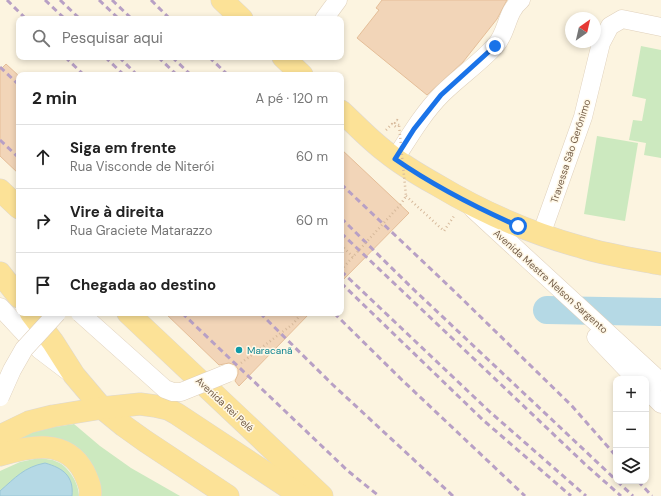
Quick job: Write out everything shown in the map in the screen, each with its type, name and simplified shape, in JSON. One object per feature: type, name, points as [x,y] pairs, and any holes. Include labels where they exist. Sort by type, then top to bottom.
[{"type":"main road","points":[[222,0],[239,16]]},
{"type":"main road","points":[[344,114],[395,159],[412,171],[464,201],[518,226],[581,248],[661,264]]},
{"type":"main road","points":[[0,190],[16,205]]},
{"type":"main road","points":[[0,273],[16,293]]},
{"type":"main road","points":[[33,316],[53,342],[74,375],[102,408],[134,434],[228,496]]},
{"type":"main road","name":"Avenida Rei Pelé","points":[[131,316],[322,496]]},
{"type":"main road","points":[[0,436],[29,422],[53,416],[102,408],[140,404],[155,406],[168,409],[177,414],[301,496]]},
{"type":"main road","points":[[0,455],[40,446],[56,448],[69,455],[80,465],[88,480],[91,493],[90,496]]},
{"type":"street","points":[[326,16],[338,0]]},
{"type":"street","points":[[395,159],[414,129],[441,95],[495,46],[503,34],[511,11],[515,4],[521,0]]},
{"type":"street","name":"Travessa São Gerônimo","points":[[541,235],[584,117],[601,43],[610,26],[622,19],[661,27]]},
{"type":"street","name":"Avenida Mestre Nelson Sargento","points":[[464,201],[633,376]]},
{"type":"street","name":"Avenida Mestre Nelson Sargento","points":[[464,201],[661,382]]},
{"type":"street","points":[[0,306],[40,350],[74,375]]},
{"type":"street","points":[[0,396],[24,349],[54,316]]},
{"type":"street","points":[[83,316],[165,389],[172,392],[181,392],[228,373]]},
{"type":"street","points":[[649,392],[661,404]]},
{"type":"path","points":[[344,267],[401,204],[406,196],[399,125]]},
{"type":"path","points":[[406,196],[444,231]]},
{"type":"path","points":[[344,248],[353,257]]},
{"type":"path","points":[[228,373],[293,324],[300,316]]},
{"type":"green space","points":[[641,46],[661,50],[661,158],[644,155],[646,143],[629,140],[633,120],[642,121],[646,99],[632,96]]},
{"type":"green space","points":[[597,136],[638,143],[625,221],[584,214]]},
{"type":"green space","points":[[74,424],[100,446],[131,468],[180,496],[96,496],[91,467],[1,446],[35,430]]},
{"type":"green space","points":[[39,458],[53,460],[64,466],[75,480],[79,491],[79,496],[0,496],[0,471],[20,462]]},
{"type":"water","points":[[45,463],[57,467],[66,474],[71,483],[72,496],[0,496],[0,491],[15,477],[31,467]]},
{"type":"building","points":[[382,0],[507,0],[497,19],[463,62],[427,95],[357,38],[379,10],[376,8]]},
{"type":"building","points":[[6,64],[16,73],[16,171],[0,156],[0,70]]},
{"type":"building","points":[[344,152],[409,213],[344,279]]},
{"type":"building","name":"Maracanã","points":[[168,316],[307,316],[239,386],[235,381],[238,374],[238,369],[235,365],[229,363],[219,365]]},
{"type":"waterway","points":[[547,310],[660,312]]},
{"type":"railway","points":[[7,0],[23,16]]},
{"type":"railway","points":[[45,0],[62,16]]},
{"type":"railway","points":[[60,0],[77,16]]},
{"type":"railway","points":[[99,0],[116,16]]},
{"type":"railway","points":[[112,0],[129,16]]},
{"type":"railway","points":[[151,0],[167,16]]},
{"type":"railway","points":[[68,60],[81,72]]},
{"type":"railway","points":[[108,60],[121,72]]},
{"type":"railway","points":[[122,60],[134,72]]},
{"type":"railway","points":[[161,60],[174,72]]},
{"type":"railway","points":[[175,60],[188,72]]},
{"type":"railway","points":[[212,60],[225,72]]},
{"type":"railway","points":[[0,67],[16,82]]},
{"type":"railway","points":[[0,140],[16,155]]},
{"type":"railway","points":[[344,187],[572,406],[613,453]]},
{"type":"railway","points":[[344,221],[411,287],[613,477]]},
{"type":"railway","points":[[344,236],[587,466],[621,496]]},
{"type":"railway","points":[[344,274],[490,412],[586,496]]},
{"type":"railway","points":[[344,286],[483,420],[571,496]]},
{"type":"railway","points":[[185,316],[348,471],[379,496]]},
{"type":"railway","points":[[263,316],[332,384],[453,496]]},
{"type":"railway","points":[[337,316],[401,379],[525,496]]},
{"type":"railway","points":[[620,484],[633,496]]},
{"type":"railway","points":[[641,484],[652,496]]},
{"type":"place","name":"Maracanã","points":[[239,350]]},
{"type":"route","points":[[495,46],[441,95],[414,129],[395,159],[412,171],[464,201],[518,226]]}]
